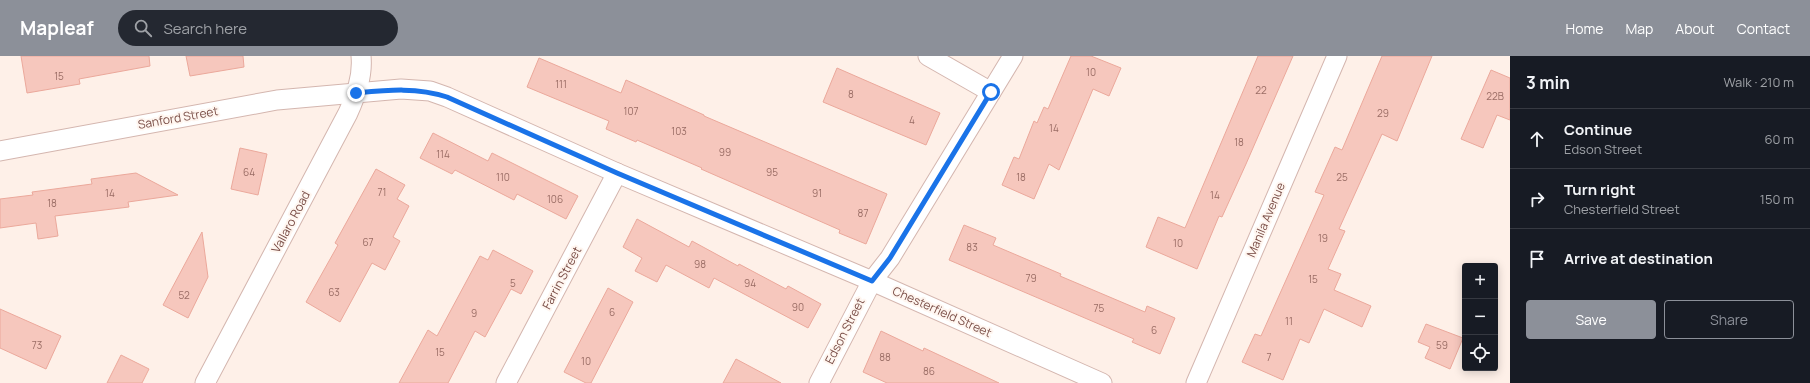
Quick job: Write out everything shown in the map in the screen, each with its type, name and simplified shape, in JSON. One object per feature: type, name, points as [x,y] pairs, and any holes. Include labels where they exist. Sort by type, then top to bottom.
[{"type":"street","name":"Vallaro Road","points":[[205,383],[338,134],[356,93],[362,64],[361,56]]},
{"type":"street","points":[[928,56],[991,92]]},
{"type":"street","name":"Edson Street","points":[[819,383],[872,281],[890,258],[1013,56]]},
{"type":"street","name":"Manila Avenue","points":[[1196,383],[1337,56]]},
{"type":"street","name":"Chesterfield Street","points":[[356,93],[401,89],[430,91],[447,97],[617,173],[872,281],[1102,383]]},
{"type":"street","name":"Sanford Street","points":[[0,151],[277,100],[356,93]]},
{"type":"street","name":"Farrin Street","points":[[506,383],[617,173]]},
{"type":"building","points":[[21,56],[149,56],[150,66],[79,79],[80,84],[27,93]]},
{"type":"building","points":[[186,56],[243,56],[244,67],[190,76]]},
{"type":"building","points":[[1071,56],[1091,56],[1121,68],[1109,96],[1093,89],[1059,170],[1049,164],[1034,199],[1002,185],[1014,157],[1019,159],[1034,121],[1037,123],[1044,107],[1048,109]]},
{"type":"building","points":[[1258,56],[1293,56],[1222,217],[1219,216],[1197,269],[1146,247],[1158,217],[1185,228]]},
{"type":"building","points":[[1382,56],[1432,56],[1397,141],[1382,134],[1339,229],[1345,231],[1328,269],[1341,274],[1334,290],[1371,306],[1362,327],[1324,309],[1309,343],[1300,339],[1283,380],[1242,362],[1255,334],[1261,336],[1324,195],[1315,192],[1335,147],[1342,150]]},
{"type":"building","points":[[539,58],[621,93],[626,80],[704,116],[887,194],[866,244],[839,233],[840,230],[701,169],[702,168],[637,140],[636,142],[606,129],[609,121],[527,87]]},
{"type":"building","points":[[837,68],[940,113],[926,145],[823,102]]},
{"type":"building","points":[[1491,70],[1510,78],[1510,120],[1497,115],[1483,148],[1461,139]]},
{"type":"building","points":[[433,133],[488,161],[492,153],[578,196],[566,219],[517,194],[514,200],[455,170],[452,174],[420,158]]},
{"type":"building","points":[[240,148],[267,154],[258,195],[231,189]]},
{"type":"building","points":[[376,169],[405,185],[397,199],[409,206],[393,237],[400,241],[385,270],[372,263],[340,322],[306,302],[338,245],[335,243]]},
{"type":"building","points":[[136,173],[178,195],[128,202],[129,207],[55,216],[58,236],[38,239],[36,223],[0,228],[0,199],[33,195],[32,192],[92,184],[91,179]]},
{"type":"building","points":[[637,219],[689,247],[692,241],[738,266],[739,264],[786,289],[788,286],[821,304],[808,328],[714,278],[709,288],[666,265],[657,282],[635,271],[642,258],[623,247]]},
{"type":"building","points":[[964,225],[996,238],[993,245],[1061,274],[1060,276],[1145,312],[1147,306],[1175,318],[1160,354],[1132,342],[1134,339],[949,260]]},
{"type":"building","points":[[202,232],[208,277],[188,318],[163,305]]},
{"type":"building","points":[[493,250],[533,271],[521,294],[511,289],[485,337],[475,331],[448,383],[399,383],[428,330],[437,336],[480,256],[488,260]]},
{"type":"building","points":[[608,288],[633,302],[591,383],[586,383],[564,372]]},
{"type":"building","points":[[0,309],[61,336],[46,369],[0,348]]},
{"type":"building","points":[[1426,324],[1462,338],[1450,369],[1425,358],[1430,347],[1418,342]]},
{"type":"building","points":[[881,331],[923,351],[924,348],[999,383],[887,383],[863,372]]},
{"type":"building","points":[[121,355],[149,369],[142,383],[107,383]]},
{"type":"building","points":[[736,359],[781,383],[723,383]]},
{"type":"route","points":[[356,93],[401,89],[430,91],[447,97],[617,173],[872,281],[890,258],[991,92]]}]
